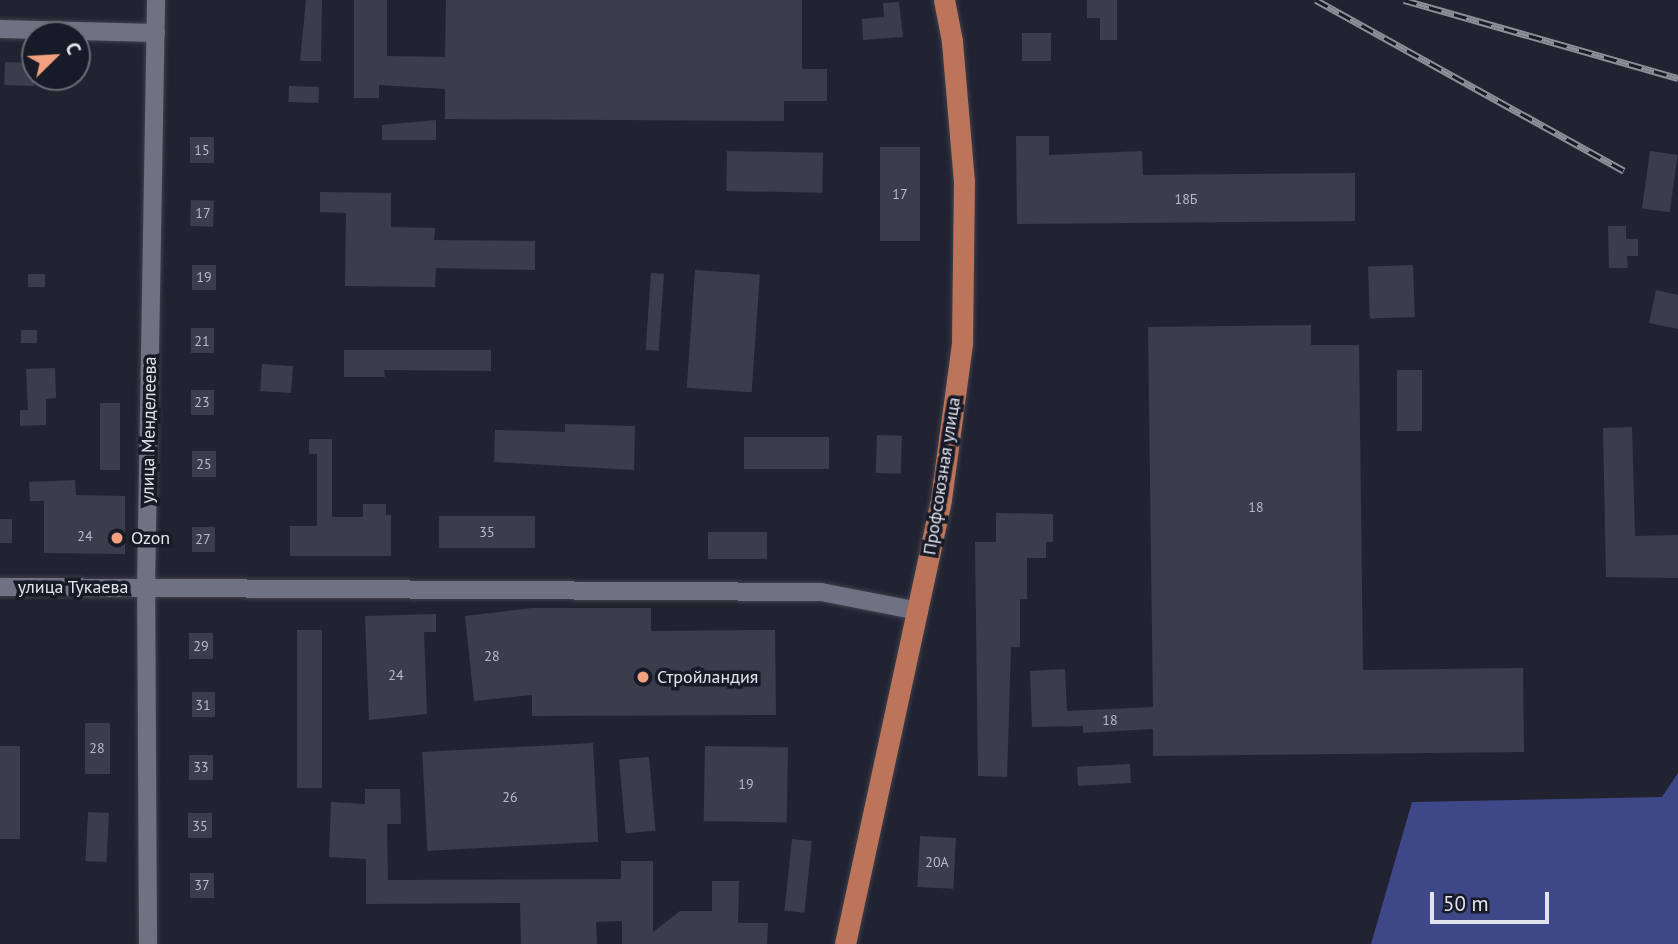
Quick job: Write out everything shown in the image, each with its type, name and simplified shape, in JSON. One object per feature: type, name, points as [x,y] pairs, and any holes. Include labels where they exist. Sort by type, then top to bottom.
[{"type":"main road","name":"Профсоюзная улица","points":[[845,944],[919,611],[941,499],[962,343],[964,182],[953,41],[944,0]]},
{"type":"street","name":"улица Менделеева","points":[[148,944],[146,587],[156,0]]},
{"type":"street","points":[[0,29],[156,33]]},
{"type":"street","name":"улица Тукаева","points":[[0,587],[821,592],[919,611]]},
{"type":"shaded area","points":[[1678,773],[1678,944],[1371,944],[1412,802],[1662,797]]},
{"type":"building","points":[[306,0],[322,0],[321,61],[300,61]]},
{"type":"building","points":[[354,0],[387,0],[387,56],[445,57],[446,0],[802,0],[802,69],[827,69],[827,101],[784,101],[784,121],[445,119],[445,89],[379,85],[379,98],[354,98]]},
{"type":"building","points":[[1087,0],[1117,0],[1117,40],[1100,40],[1100,18],[1087,18]]},
{"type":"building","points":[[899,2],[903,37],[863,40],[862,19],[884,17],[883,3]]},
{"type":"building","points":[[1022,33],[1051,33],[1051,61],[1022,61]]},
{"type":"building","points":[[5,62],[21,63],[21,86],[4,85]]},
{"type":"building","points":[[289,86],[319,87],[318,103],[288,102]]},
{"type":"building","points":[[436,120],[436,140],[382,140],[382,125]]},
{"type":"building","points":[[1016,136],[1049,136],[1049,155],[1142,151],[1143,175],[1355,173],[1355,221],[1017,224]]},
{"type":"building","points":[[190,137],[214,137],[214,163],[190,163]]},
{"type":"building","points":[[880,147],[920,147],[920,241],[880,241]]},
{"type":"building","points":[[727,151],[823,153],[822,193],[726,191]]},
{"type":"building","points":[[1650,151],[1678,155],[1670,212],[1642,208]]},
{"type":"building","points":[[320,192],[391,193],[391,227],[435,228],[434,240],[535,241],[535,270],[436,268],[435,287],[345,286],[346,213],[320,212]]},
{"type":"building","points":[[191,200],[214,201],[213,227],[190,226]]},
{"type":"building","points":[[1608,226],[1626,226],[1626,239],[1638,239],[1638,256],[1627,256],[1628,268],[1609,268]]},
{"type":"building","points":[[192,265],[216,265],[216,290],[192,290]]},
{"type":"building","points":[[1413,265],[1415,317],[1370,319],[1368,267]]},
{"type":"building","points":[[695,270],[760,275],[752,392],[687,388]]},
{"type":"building","points":[[651,273],[664,274],[659,351],[646,350]]},
{"type":"building","points":[[28,274],[45,274],[45,287],[28,287]]},
{"type":"building","points":[[1656,290],[1678,295],[1678,329],[1649,323]]},
{"type":"building","points":[[1311,325],[1311,345],[1359,345],[1363,670],[1523,668],[1524,752],[1153,756],[1153,729],[1083,733],[1083,726],[1032,727],[1030,671],[1065,669],[1067,711],[1153,707],[1148,327]]},
{"type":"building","points":[[191,328],[214,328],[214,353],[191,353]]},
{"type":"building","points":[[21,330],[37,330],[37,343],[21,343]]},
{"type":"building","points":[[344,350],[491,350],[491,371],[384,370],[385,377],[344,377]]},
{"type":"building","points":[[262,364],[293,366],[291,393],[260,391]]},
{"type":"building","points":[[55,368],[56,398],[46,399],[46,425],[20,426],[20,410],[28,410],[26,369]]},
{"type":"building","points":[[1397,370],[1422,370],[1422,431],[1397,431]]},
{"type":"building","points":[[191,390],[214,390],[214,415],[191,415]]},
{"type":"building","points":[[100,403],[120,403],[120,470],[100,470]]},
{"type":"building","points":[[565,424],[635,426],[634,470],[494,462],[495,430],[565,432]]},
{"type":"building","points":[[1632,427],[1635,536],[1678,535],[1678,578],[1606,577],[1603,428]]},
{"type":"building","points":[[877,435],[902,436],[901,474],[876,473]]},
{"type":"building","points":[[744,437],[829,437],[829,469],[744,469]]},
{"type":"building","points":[[309,439],[332,439],[332,517],[363,517],[363,504],[386,504],[386,515],[391,515],[391,556],[290,556],[290,526],[317,526],[317,454],[309,454]]},
{"type":"building","points":[[192,451],[216,451],[216,477],[192,477]]},
{"type":"building","points":[[75,480],[76,495],[125,496],[125,554],[44,553],[44,501],[30,501],[29,482]]},
{"type":"building","points":[[996,513],[1053,514],[1053,542],[1046,542],[1046,558],[1027,558],[1027,599],[1020,599],[1020,647],[1011,647],[1007,777],[978,776],[975,542],[996,542]]},
{"type":"building","points":[[439,516],[535,516],[535,548],[439,548]]},
{"type":"building","points":[[0,519],[12,519],[12,543],[0,543]]},
{"type":"building","points":[[192,527],[215,527],[215,552],[192,552]]},
{"type":"building","points":[[708,532],[767,532],[767,559],[708,559]]},
{"type":"building","points":[[532,608],[651,608],[651,631],[775,630],[776,715],[532,716],[532,695],[474,701],[465,616]]},
{"type":"building","points":[[436,614],[436,632],[424,632],[427,714],[369,720],[365,616]]},
{"type":"building","points":[[297,630],[322,630],[322,788],[297,788]]},
{"type":"building","points":[[189,633],[213,633],[213,659],[189,659]]},
{"type":"building","points":[[192,692],[215,692],[215,717],[192,717]]},
{"type":"building","points":[[85,723],[110,723],[110,774],[85,774]]},
{"type":"building","points":[[593,743],[598,842],[427,851],[422,752]]},
{"type":"building","points":[[0,746],[20,746],[20,839],[0,839]]},
{"type":"building","points":[[705,746],[788,747],[787,822],[704,821]]},
{"type":"building","points":[[189,755],[213,755],[213,780],[189,780]]},
{"type":"building","points":[[649,757],[655,831],[626,833],[619,760]]},
{"type":"building","points":[[1130,764],[1131,783],[1078,786],[1077,767]]},
{"type":"building","points":[[365,789],[400,789],[401,824],[387,824],[388,880],[621,879],[621,861],[653,861],[653,932],[680,911],[712,911],[712,881],[739,881],[738,923],[768,923],[767,944],[622,944],[622,921],[596,922],[597,944],[521,944],[520,903],[366,904],[366,859],[329,857],[331,802],[365,804]]},
{"type":"building","points":[[88,812],[109,813],[106,862],[85,861]]},
{"type":"building","points":[[188,813],[212,813],[212,838],[188,838]]},
{"type":"building","points":[[920,836],[956,838],[953,889],[917,887]]},
{"type":"building","points":[[792,839],[812,841],[804,913],[784,911]]},
{"type":"building","points":[[190,873],[214,873],[214,898],[190,898]]},
{"type":"railway","points":[[1316,0],[1624,171]]},
{"type":"railway","points":[[1404,0],[1678,78]]},
{"type":"place","name":"Ozon","points":[[117,538]]},
{"type":"place","name":"Стройландия","points":[[643,677]]}]
